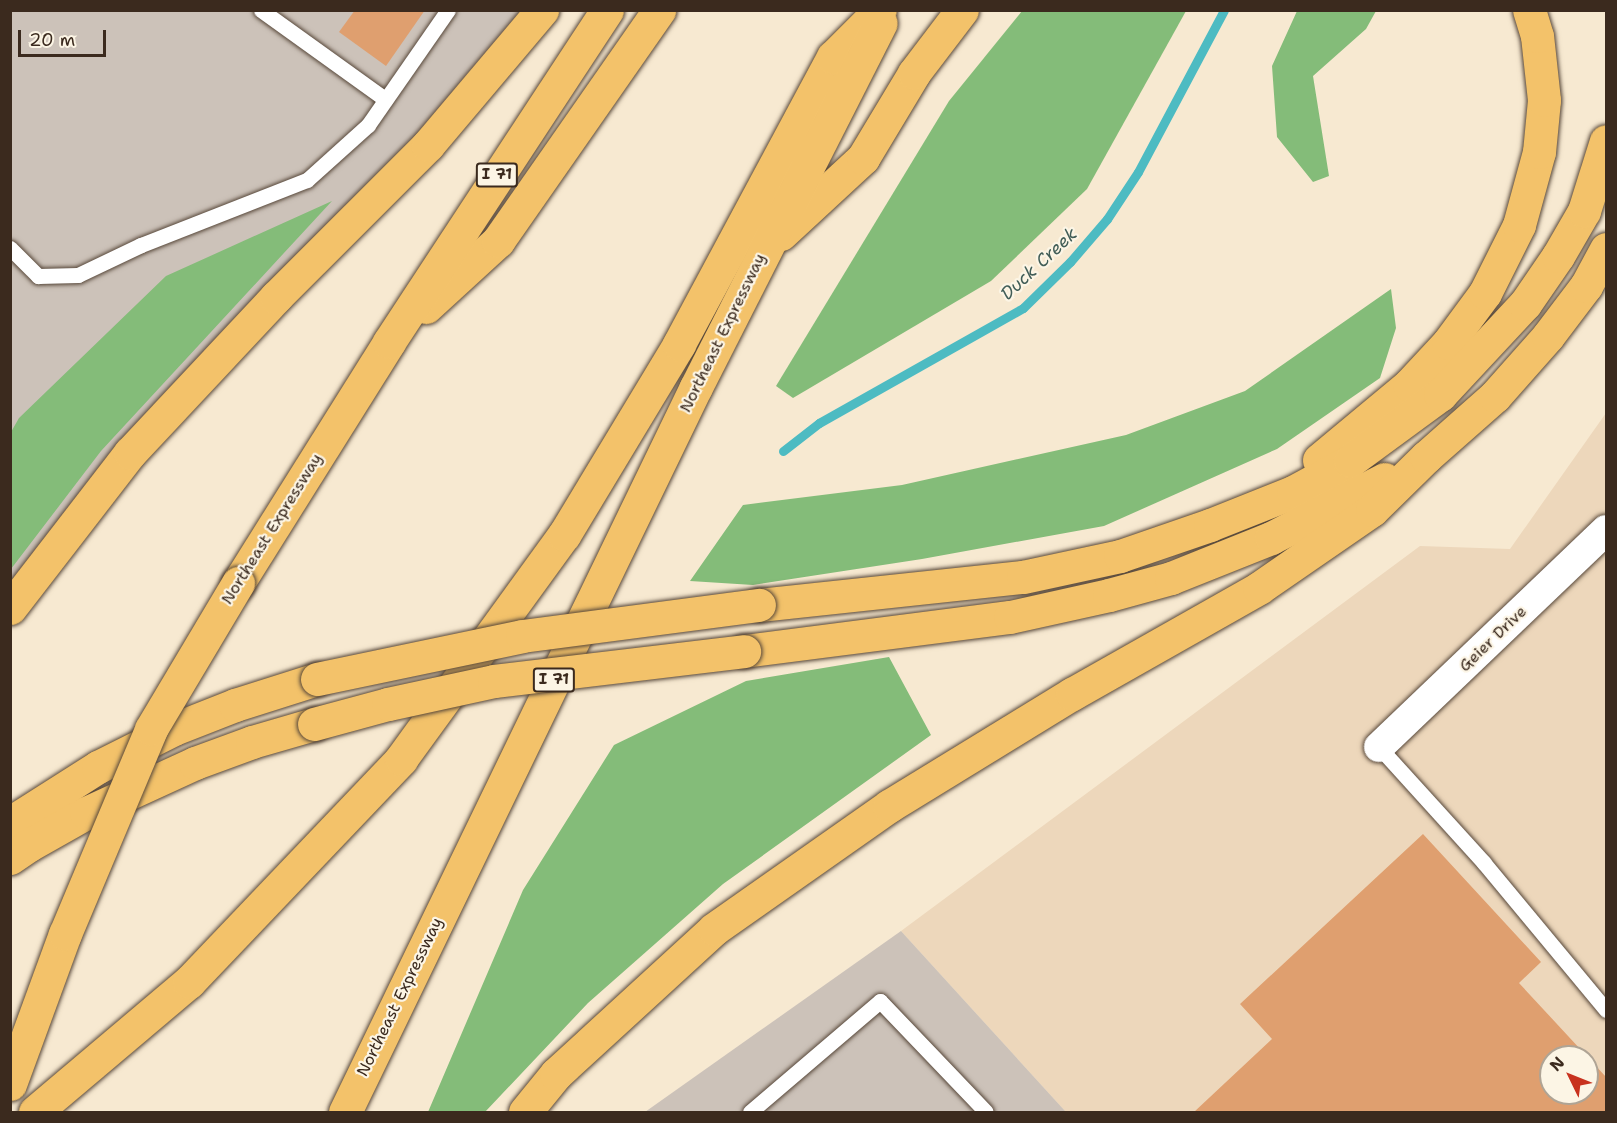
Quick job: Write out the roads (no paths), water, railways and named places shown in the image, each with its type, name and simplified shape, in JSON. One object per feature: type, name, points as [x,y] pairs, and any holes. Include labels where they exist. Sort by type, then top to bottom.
[{"type":"highway","points":[[10,608],[130,453],[276,297],[428,145],[543,10]]},
{"type":"highway","name":"Northeast Expressway","points":[[10,1084],[66,934],[151,729],[238,583],[389,342],[606,10]]},
{"type":"highway","points":[[389,342],[498,241],[659,10]]},
{"type":"highway","points":[[35,1113],[189,982],[401,759],[564,535],[678,344],[833,57],[880,10]]},
{"type":"highway","name":"Northeast Expressway","points":[[345,1113],[764,249],[887,10]]},
{"type":"highway","points":[[764,249],[862,158],[914,73],[962,10]]},
{"type":"highway","points":[[1210,525],[1316,463],[1409,385],[1448,343],[1485,293],[1519,225],[1539,152],[1544,100],[1537,36],[1529,10]]},
{"type":"highway","points":[[10,823],[98,767],[174,729],[235,705],[317,679],[522,636],[759,605],[1023,577],[1120,556],[1210,525],[1293,492],[1350,461],[1440,395],[1525,304],[1558,256],[1584,211],[1606,141]]},
{"type":"highway","points":[[525,1113],[556,1074],[714,929],[889,806],[1072,694],[1259,588],[1372,510],[1426,457],[1495,396],[1548,336],[1586,286],[1606,249]]},
{"type":"highway","points":[[10,858],[86,813],[195,763],[252,742],[314,724],[494,681],[1010,616],[1109,595],[1171,578],[1271,538],[1426,457]]},
{"type":"street","name":"Geier Drive","points":[[1379,747],[1606,530]]},
{"type":"lane","points":[[261,10],[385,99]]},
{"type":"lane","points":[[10,248],[38,276],[78,275],[141,245],[307,180],[368,125],[448,10]]},
{"type":"lane","points":[[1379,747],[1485,862],[1606,1010]]},
{"type":"lane","points":[[750,1113],[880,1000],[986,1113]]},
{"type":"waterway","name":"Duck Creek","points":[[783,451],[819,423],[1023,308],[1070,262],[1107,219],[1138,172],[1224,10]]}]
